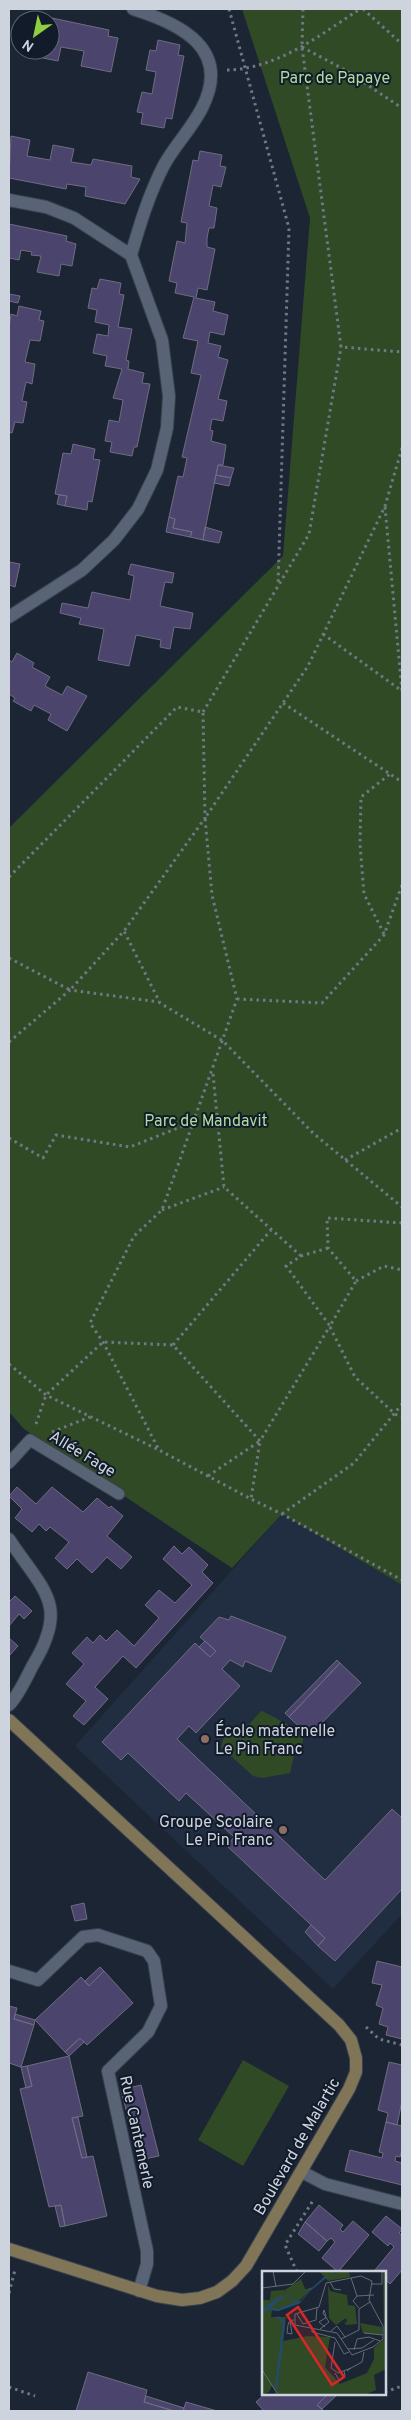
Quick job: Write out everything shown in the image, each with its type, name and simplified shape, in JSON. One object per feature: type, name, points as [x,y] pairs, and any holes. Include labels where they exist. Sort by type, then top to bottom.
[{"type":"street","points":[[9,617],[82,570],[114,540],[138,509],[156,470],[167,428],[169,396],[162,340],[131,255],[143,213],[165,164],[202,108],[210,86],[212,71],[206,54],[194,38],[159,17],[133,9]]},
{"type":"street","points":[[9,200],[46,207],[74,218],[131,255]]},
{"type":"street","points":[[9,1539],[51,1602],[53,1617],[47,1643],[9,1704]]},
{"type":"street","name":"Boulevard de Malartic","points":[[9,1720],[339,2025],[351,2040],[356,2058],[356,2072],[349,2089],[302,2172],[246,2266],[232,2281],[217,2292],[200,2298],[182,2300],[157,2296],[13,2250]]},
{"type":"street","name":"Rue Cantemerle","points":[[9,1970],[38,1980],[83,1936],[98,1935],[147,1951],[154,1960],[161,2006],[148,2032],[108,2071],[147,2251],[147,2264],[140,2291]]},
{"type":"street","points":[[302,2172],[325,2184],[402,2204]]},
{"type":"lane","name":"Allée Fage","points":[[9,1463],[30,1440],[119,1494]]},
{"type":"path","points":[[229,9],[289,228],[278,585]]},
{"type":"path","points":[[162,1210],[237,999],[212,895],[205,818],[204,712],[309,534],[341,347],[302,47],[303,9]]},
{"type":"path","points":[[212,71],[247,70],[302,47],[362,9],[402,44]]},
{"type":"path","points":[[302,47],[345,70],[402,108]]},
{"type":"path","points":[[341,347],[402,352]]},
{"type":"path","points":[[9,1042],[70,990],[124,931],[205,818],[308,666],[385,506],[402,448]]},
{"type":"path","points":[[385,506],[402,691]]},
{"type":"path","points":[[323,634],[402,691]]},
{"type":"path","points":[[283,703],[402,782]]},
{"type":"path","points":[[9,877],[177,707],[204,712]]},
{"type":"path","points":[[384,935],[364,894],[360,844],[361,797],[390,774]]},
{"type":"path","points":[[237,999],[322,1003],[384,935],[402,885]]},
{"type":"path","points":[[124,931],[160,1002]]},
{"type":"path","points":[[9,958],[70,990],[160,1002],[223,1041],[313,1134],[402,1207]]},
{"type":"path","points":[[212,1071],[224,1187],[301,1256]]},
{"type":"path","points":[[9,1138],[43,1158],[56,1135],[130,1147],[194,1122]]},
{"type":"path","points":[[345,1160],[402,1128]]},
{"type":"path","points":[[159,1450],[103,1342],[90,1323],[134,1236],[162,1210],[224,1187]]},
{"type":"path","points":[[356,1281],[328,1248],[327,1218],[402,1223]]},
{"type":"path","points":[[173,1344],[271,1230]]},
{"type":"path","points":[[328,1248],[301,1256],[286,1266],[330,1326],[355,1377],[394,1414],[402,1417]]},
{"type":"path","points":[[251,1499],[260,1441],[356,1281],[384,1266],[402,1270]]},
{"type":"path","points":[[30,1440],[46,1395],[103,1342],[173,1344],[260,1441]]},
{"type":"path","points":[[9,1364],[46,1395],[159,1450],[282,1514],[402,1580]]},
{"type":"path","points":[[282,1514],[354,1463],[402,1404]]},
{"type":"path","points":[[30,1440],[90,1417]]},
{"type":"path","points":[[208,1476],[260,1441]]},
{"type":"path","points":[[297,2271],[286,2245],[308,2206],[325,2184]]},
{"type":"path","points":[[9,2293],[14,2280],[13,2250]]},
{"type":"path","points":[[386,2392],[402,2386]]},
{"type":"path","points":[[9,2387],[35,2396]]},
{"type":"shaded area","name":"Groupe Scolaire Le Pin Franc","points":[[282,1514],[402,1585],[402,1914],[333,1989],[75,1746]]},
{"type":"green space","name":"Parc de Mandavit","points":[[242,9],[402,9],[402,1585],[282,1514],[232,1568],[24,1429],[9,1412],[9,828],[283,556],[310,218]]},
{"type":"green space","points":[[261,1711],[303,1734],[303,1742],[294,1756],[290,1773],[262,1778],[253,1776],[221,1747],[226,1730],[229,1727],[244,1730]]},
{"type":"green space","points":[[243,2060],[289,2086],[243,2166],[198,2140]]},
{"type":"building","points":[[60,20],[109,30],[108,36],[118,38],[111,72],[81,66],[84,51],[61,47],[60,52]]},
{"type":"building","points":[[158,40],[180,45],[178,55],[184,56],[172,119],[166,118],[164,128],[141,124],[143,113],[137,112],[142,92],[152,94],[156,72],[146,70],[150,50],[156,51]]},
{"type":"building","points":[[11,136],[30,140],[27,156],[50,160],[53,145],[74,149],[71,162],[91,165],[93,159],[132,166],[131,177],[140,179],[125,204],[85,196],[86,187],[67,184],[66,189],[9,178]]},
{"type":"building","points":[[200,151],[222,155],[220,166],[226,167],[221,187],[213,185],[209,206],[217,208],[214,228],[209,228],[207,238],[207,247],[215,249],[207,290],[198,288],[196,298],[215,302],[213,311],[228,315],[224,335],[210,332],[208,343],[221,346],[218,357],[228,360],[218,399],[227,401],[223,421],[212,419],[210,430],[213,431],[211,441],[226,445],[223,465],[218,465],[203,540],[190,537],[192,532],[173,528],[175,519],[169,517],[178,476],[183,477],[187,458],[182,457],[201,375],[191,373],[198,341],[183,338],[194,297],[175,293],[177,283],[169,281],[177,241],[185,243],[187,223],[181,222],[193,160],[198,161]]},
{"type":"building","points":[[9,224],[67,236],[66,241],[76,244],[72,266],[61,264],[59,276],[37,272],[41,256],[31,255],[32,252],[21,250],[19,260],[9,258]]},
{"type":"building","points":[[100,279],[121,283],[119,294],[124,295],[118,327],[132,329],[126,360],[129,361],[128,369],[144,373],[142,383],[150,384],[137,447],[134,447],[132,456],[110,452],[112,442],[105,441],[109,420],[119,422],[123,400],[113,398],[122,369],[105,366],[107,356],[93,353],[97,334],[108,336],[109,325],[95,322],[97,310],[88,308],[92,288],[97,289]]},
{"type":"building","points":[[9,294],[20,296],[18,303],[9,301]]},
{"type":"building","points":[[19,306],[41,311],[39,320],[44,321],[40,341],[30,340],[25,362],[35,364],[32,384],[26,382],[22,401],[27,402],[23,423],[15,422],[12,433],[9,432],[9,328],[11,314],[17,316]]},
{"type":"building","points":[[73,444],[95,449],[93,459],[100,460],[92,502],[88,501],[87,510],[65,506],[67,496],[55,494],[63,453],[71,454]]},
{"type":"building","points":[[218,465],[234,468],[231,478],[216,475]]},
{"type":"building","points":[[216,475],[231,478],[229,486],[214,483]]},
{"type":"building","points":[[59,495],[67,496],[65,506],[57,504]]},
{"type":"building","points":[[169,517],[175,519],[173,528],[192,532],[190,537],[166,532]]},
{"type":"building","points":[[205,527],[222,532],[219,543],[203,540]]},
{"type":"building","points":[[9,562],[20,564],[15,587],[9,585]]},
{"type":"building","points":[[131,564],[174,573],[172,583],[165,582],[160,606],[193,613],[190,629],[174,627],[170,649],[160,647],[161,640],[136,635],[129,666],[98,660],[104,629],[79,624],[81,618],[60,613],[62,603],[88,608],[92,592],[130,600],[134,576],[128,574]]},
{"type":"building","points":[[17,653],[34,663],[32,667],[50,677],[45,686],[62,695],[67,686],[87,696],[67,731],[48,720],[51,714],[34,705],[31,711],[13,701],[15,698],[9,694],[9,660],[12,662]]},
{"type":"building","points":[[17,1487],[36,1504],[52,1487],[83,1512],[97,1498],[109,1508],[111,1506],[123,1516],[107,1536],[132,1557],[121,1569],[107,1557],[92,1573],[77,1559],[67,1569],[55,1558],[69,1542],[50,1527],[46,1531],[39,1524],[32,1532],[15,1518],[22,1509],[9,1496]]},
{"type":"building","points":[[174,1546],[182,1554],[189,1547],[208,1565],[202,1572],[213,1583],[136,1668],[123,1656],[95,1687],[108,1699],[84,1725],[73,1716],[86,1701],[66,1684],[84,1664],[72,1653],[87,1637],[93,1643],[100,1635],[106,1641],[117,1630],[134,1646],[159,1618],[145,1605],[159,1590],[175,1603],[192,1585],[163,1559]]},
{"type":"building","points":[[15,1596],[32,1611],[24,1619],[19,1614],[9,1626],[9,1602]]},
{"type":"building","points":[[231,1616],[286,1637],[271,1672],[245,1661],[243,1667],[230,1660],[222,1669],[240,1686],[196,1733],[189,1726],[177,1739],[325,1880],[392,1809],[402,1818],[402,1889],[335,1961],[318,1946],[325,1938],[227,1846],[234,1837],[186,1793],[179,1801],[128,1753],[121,1760],[102,1742],[195,1643],[210,1657],[216,1651],[200,1637],[219,1617],[229,1620]]},
{"type":"building","points":[[9,1638],[18,1646],[9,1656]]},
{"type":"building","points":[[205,1641],[216,1651],[210,1657],[199,1647]]},
{"type":"building","points":[[337,1660],[340,1663],[289,1717],[285,1713]]},
{"type":"building","points":[[340,1663],[361,1683],[309,1736],[289,1717]]},
{"type":"building","points":[[84,1903],[87,1919],[75,1921],[71,1906]]},
{"type":"building","points":[[311,1925],[325,1938],[318,1946],[305,1932]]},
{"type":"building","points":[[377,1961],[402,1967],[402,2039],[386,2035],[388,2027],[379,2024],[383,2008],[376,2005],[382,1985],[372,1983]]},
{"type":"building","points":[[100,1967],[104,1971],[89,1986],[85,1981]]},
{"type":"building","points":[[104,1971],[133,2003],[87,2045],[80,2038],[65,2052],[35,2020],[81,1977],[89,1986]]},
{"type":"building","points":[[9,2006],[17,2008],[14,2019],[34,2025],[21,2067],[9,2063]]},
{"type":"building","points":[[15,2014],[35,2020],[34,2025],[14,2019]]},
{"type":"building","points":[[80,2038],[84,2042],[69,2056],[65,2052]]},
{"type":"building","points":[[69,2056],[83,2116],[72,2118],[82,2158],[93,2156],[107,2216],[65,2226],[61,2205],[49,2207],[20,2089],[32,2086],[27,2066]]},
{"type":"building","points":[[389,2062],[402,2065],[402,2101],[397,2125],[386,2122],[388,2113],[378,2110]]},
{"type":"building","points":[[27,2066],[32,2086],[26,2088],[21,2067]]},
{"type":"building","points":[[141,2085],[159,2156],[139,2160],[121,2090]]},
{"type":"building","points":[[78,2117],[87,2157],[82,2158],[72,2118]]},
{"type":"building","points":[[386,2122],[402,2126],[402,2149],[400,2157],[396,2156],[395,2161],[402,2163],[402,2185],[345,2171],[350,2150],[382,2158],[383,2153],[379,2152]]},
{"type":"building","points":[[61,2205],[65,2226],[60,2227],[55,2206]]},
{"type":"building","points":[[319,2205],[343,2225],[340,2229],[343,2232],[353,2221],[369,2235],[337,2271],[322,2258],[335,2242],[331,2238],[327,2241],[305,2222]]},
{"type":"building","points":[[386,2216],[402,2229],[399,2233],[402,2236],[402,2270],[390,2284],[386,2280],[386,2271],[375,2270],[394,2247],[390,2243],[388,2246],[372,2232]]},
{"type":"building","points":[[305,2222],[327,2241],[319,2251],[298,2234]]},
{"type":"building","points":[[88,2372],[147,2390],[144,2402],[174,2411],[76,2411]]},
{"type":"building","points":[[264,2395],[327,2395],[317,2405],[324,2411],[264,2411],[256,2402]]},
{"type":"building","points":[[327,2395],[337,2395],[322,2409],[317,2405]]},
{"type":"building","points":[[146,2396],[184,2408],[183,2411],[174,2411],[144,2402]]},
{"type":"building","points":[[186,2402],[217,2411],[183,2411]]},
{"type":"place","name":"École maternelle Le Pin Franc","points":[[205,1739]]},
{"type":"place","name":"Groupe Scolaire Le Pin Franc","points":[[283,1830]]},
{"type":"park label","name":"Parc de Papaye","points":[[335,77]]}]
